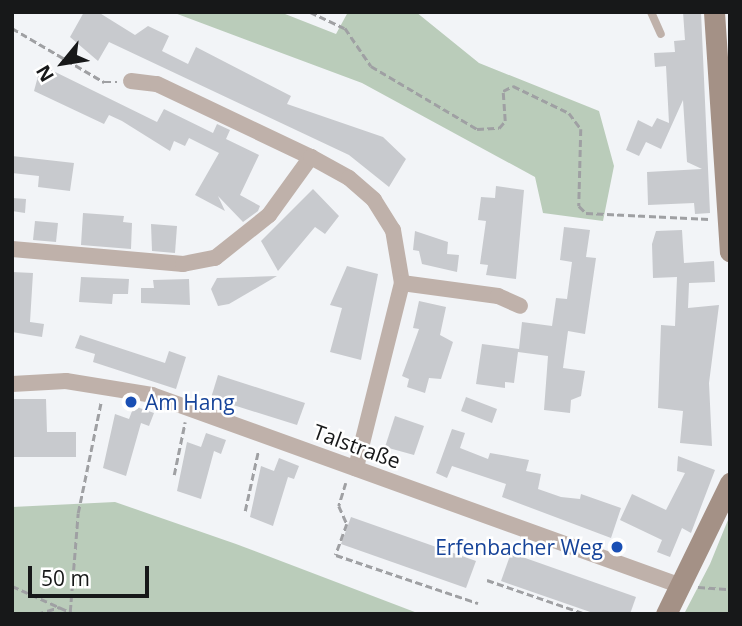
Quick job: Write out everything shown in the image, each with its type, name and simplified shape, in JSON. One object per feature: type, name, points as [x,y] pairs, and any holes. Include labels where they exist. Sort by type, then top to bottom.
[{"type":"street","points":[[714,12],[730,251]]},
{"type":"street","points":[[131,81],[157,84],[311,157],[374,200],[393,230],[402,283],[356,468]]},
{"type":"street","points":[[12,249],[183,264],[215,258],[269,215],[311,157]]},
{"type":"street","points":[[402,283],[498,296],[520,306]]},
{"type":"street","name":"Talstraße","points":[[12,384],[66,381],[134,390],[681,586]]},
{"type":"street","points":[[666,614],[730,483]]},
{"type":"lane","points":[[651,12],[662,34]]},
{"type":"path","points":[[310,12],[345,28],[371,66],[477,129],[499,128],[505,121],[503,91],[513,86],[569,113],[581,130],[579,206],[586,213],[625,220],[728,219]]},
{"type":"path","points":[[12,28],[104,82]]},
{"type":"path","points":[[12,586],[72,613],[78,513],[102,400]]},
{"type":"path","points":[[174,475],[185,423]]},
{"type":"path","points":[[245,511],[259,450]]},
{"type":"path","points":[[346,482],[339,506],[347,523],[336,555],[478,603]]},
{"type":"path","points":[[487,580],[586,614]]},
{"type":"path","points":[[681,586],[730,589]]},
{"type":"path","points":[[37,614],[60,607]]},
{"type":"green space","points":[[172,12],[280,12],[336,34],[348,12],[416,12],[479,63],[599,111],[614,166],[603,221],[543,213],[535,177],[362,83]]},
{"type":"green space","points":[[115,502],[236,544],[420,614],[12,614],[12,507]]},
{"type":"green space","points":[[730,515],[730,614],[684,614],[710,564]]},
{"type":"building","points":[[84,12],[98,12],[135,35],[148,26],[169,36],[162,51],[188,64],[196,47],[291,96],[287,104],[383,137],[406,159],[389,187],[349,155],[109,42],[98,61],[70,37]]},
{"type":"building","points":[[683,12],[701,12],[710,213],[695,214],[694,203],[648,205],[647,172],[702,169],[687,162],[683,100],[661,149],[646,142],[639,156],[626,150],[638,120],[652,127],[657,118],[669,123],[666,66],[655,67],[654,53],[675,52],[674,41],[685,40]]},
{"type":"building","points":[[41,65],[157,122],[164,109],[213,133],[217,124],[230,130],[226,139],[259,155],[240,195],[260,206],[258,211],[243,222],[218,196],[225,211],[195,195],[219,153],[189,138],[185,146],[174,141],[170,151],[109,115],[104,124],[34,91]]},
{"type":"building","points":[[12,156],[74,163],[70,191],[38,187],[39,176],[12,173]]},
{"type":"building","points":[[496,186],[524,190],[516,279],[486,275],[488,265],[480,264],[486,221],[478,220],[481,197],[495,198]]},
{"type":"building","points":[[313,189],[339,216],[325,234],[315,227],[278,271],[261,241]]},
{"type":"building","points":[[12,198],[26,199],[25,213],[12,211]]},
{"type":"building","points":[[83,213],[124,216],[123,222],[132,223],[131,249],[81,245]]},
{"type":"building","points":[[35,221],[58,223],[56,242],[33,240]]},
{"type":"building","points":[[151,224],[177,226],[175,253],[152,251]]},
{"type":"building","points":[[564,227],[590,230],[586,257],[596,258],[585,334],[568,331],[563,368],[585,371],[581,396],[571,400],[570,413],[544,410],[548,356],[518,352],[514,383],[505,382],[505,388],[476,384],[482,344],[519,349],[522,322],[552,326],[556,298],[567,299],[572,262],[560,260]]},
{"type":"building","points":[[682,230],[684,263],[714,261],[715,282],[689,283],[688,308],[719,305],[709,383],[712,446],[680,443],[683,411],[658,408],[661,325],[675,326],[677,277],[653,278],[652,244],[656,231]]},
{"type":"building","points":[[415,231],[448,242],[447,254],[459,255],[457,272],[422,264],[419,251],[413,250]]},
{"type":"building","points":[[347,266],[378,274],[361,360],[330,352],[342,308],[330,305]]},
{"type":"building","points":[[12,272],[33,273],[30,322],[44,324],[42,337],[12,332]]},
{"type":"building","points":[[277,276],[229,304],[218,306],[211,289],[217,278]]},
{"type":"building","points":[[81,277],[129,279],[128,294],[113,294],[112,304],[79,302]]},
{"type":"building","points":[[189,279],[190,305],[141,303],[141,288],[154,288],[153,280]]},
{"type":"building","points":[[419,301],[446,307],[440,335],[453,342],[441,379],[429,378],[425,393],[407,387],[409,379],[402,376],[419,329],[413,328]]},
{"type":"building","points":[[80,335],[165,363],[169,351],[186,357],[176,389],[93,362],[95,354],[75,348]]},
{"type":"building","points":[[218,375],[305,403],[297,425],[211,398]]},
{"type":"building","points":[[466,397],[497,409],[492,423],[461,411]]},
{"type":"building","points":[[13,399],[46,399],[47,432],[76,432],[76,457],[12,457]]},
{"type":"building","points":[[134,406],[154,413],[149,426],[141,423],[126,476],[103,468],[115,414],[129,419]]},
{"type":"building","points":[[395,416],[424,426],[414,455],[385,447]]},
{"type":"building","points":[[452,429],[465,433],[460,448],[488,459],[490,453],[529,460],[526,471],[541,474],[538,489],[561,497],[580,499],[581,494],[621,508],[611,538],[502,497],[506,484],[452,466],[447,478],[436,473]]},
{"type":"building","points":[[206,433],[226,440],[221,454],[214,451],[201,499],[177,491],[187,442],[201,447]]},
{"type":"building","points":[[678,456],[715,470],[691,533],[682,528],[670,557],[657,552],[662,540],[620,520],[632,494],[666,510],[685,473],[677,471]]},
{"type":"building","points":[[279,458],[299,466],[294,479],[288,477],[273,526],[250,517],[261,466],[274,471]]},
{"type":"building","points":[[351,517],[476,561],[466,588],[341,544]]},
{"type":"building","points":[[511,553],[636,597],[630,614],[596,614],[501,581]]},
{"type":"place","name":"Am Hang","points":[[131,402]]},
{"type":"place","name":"Erfenbacher Weg","points":[[617,547]]}]
